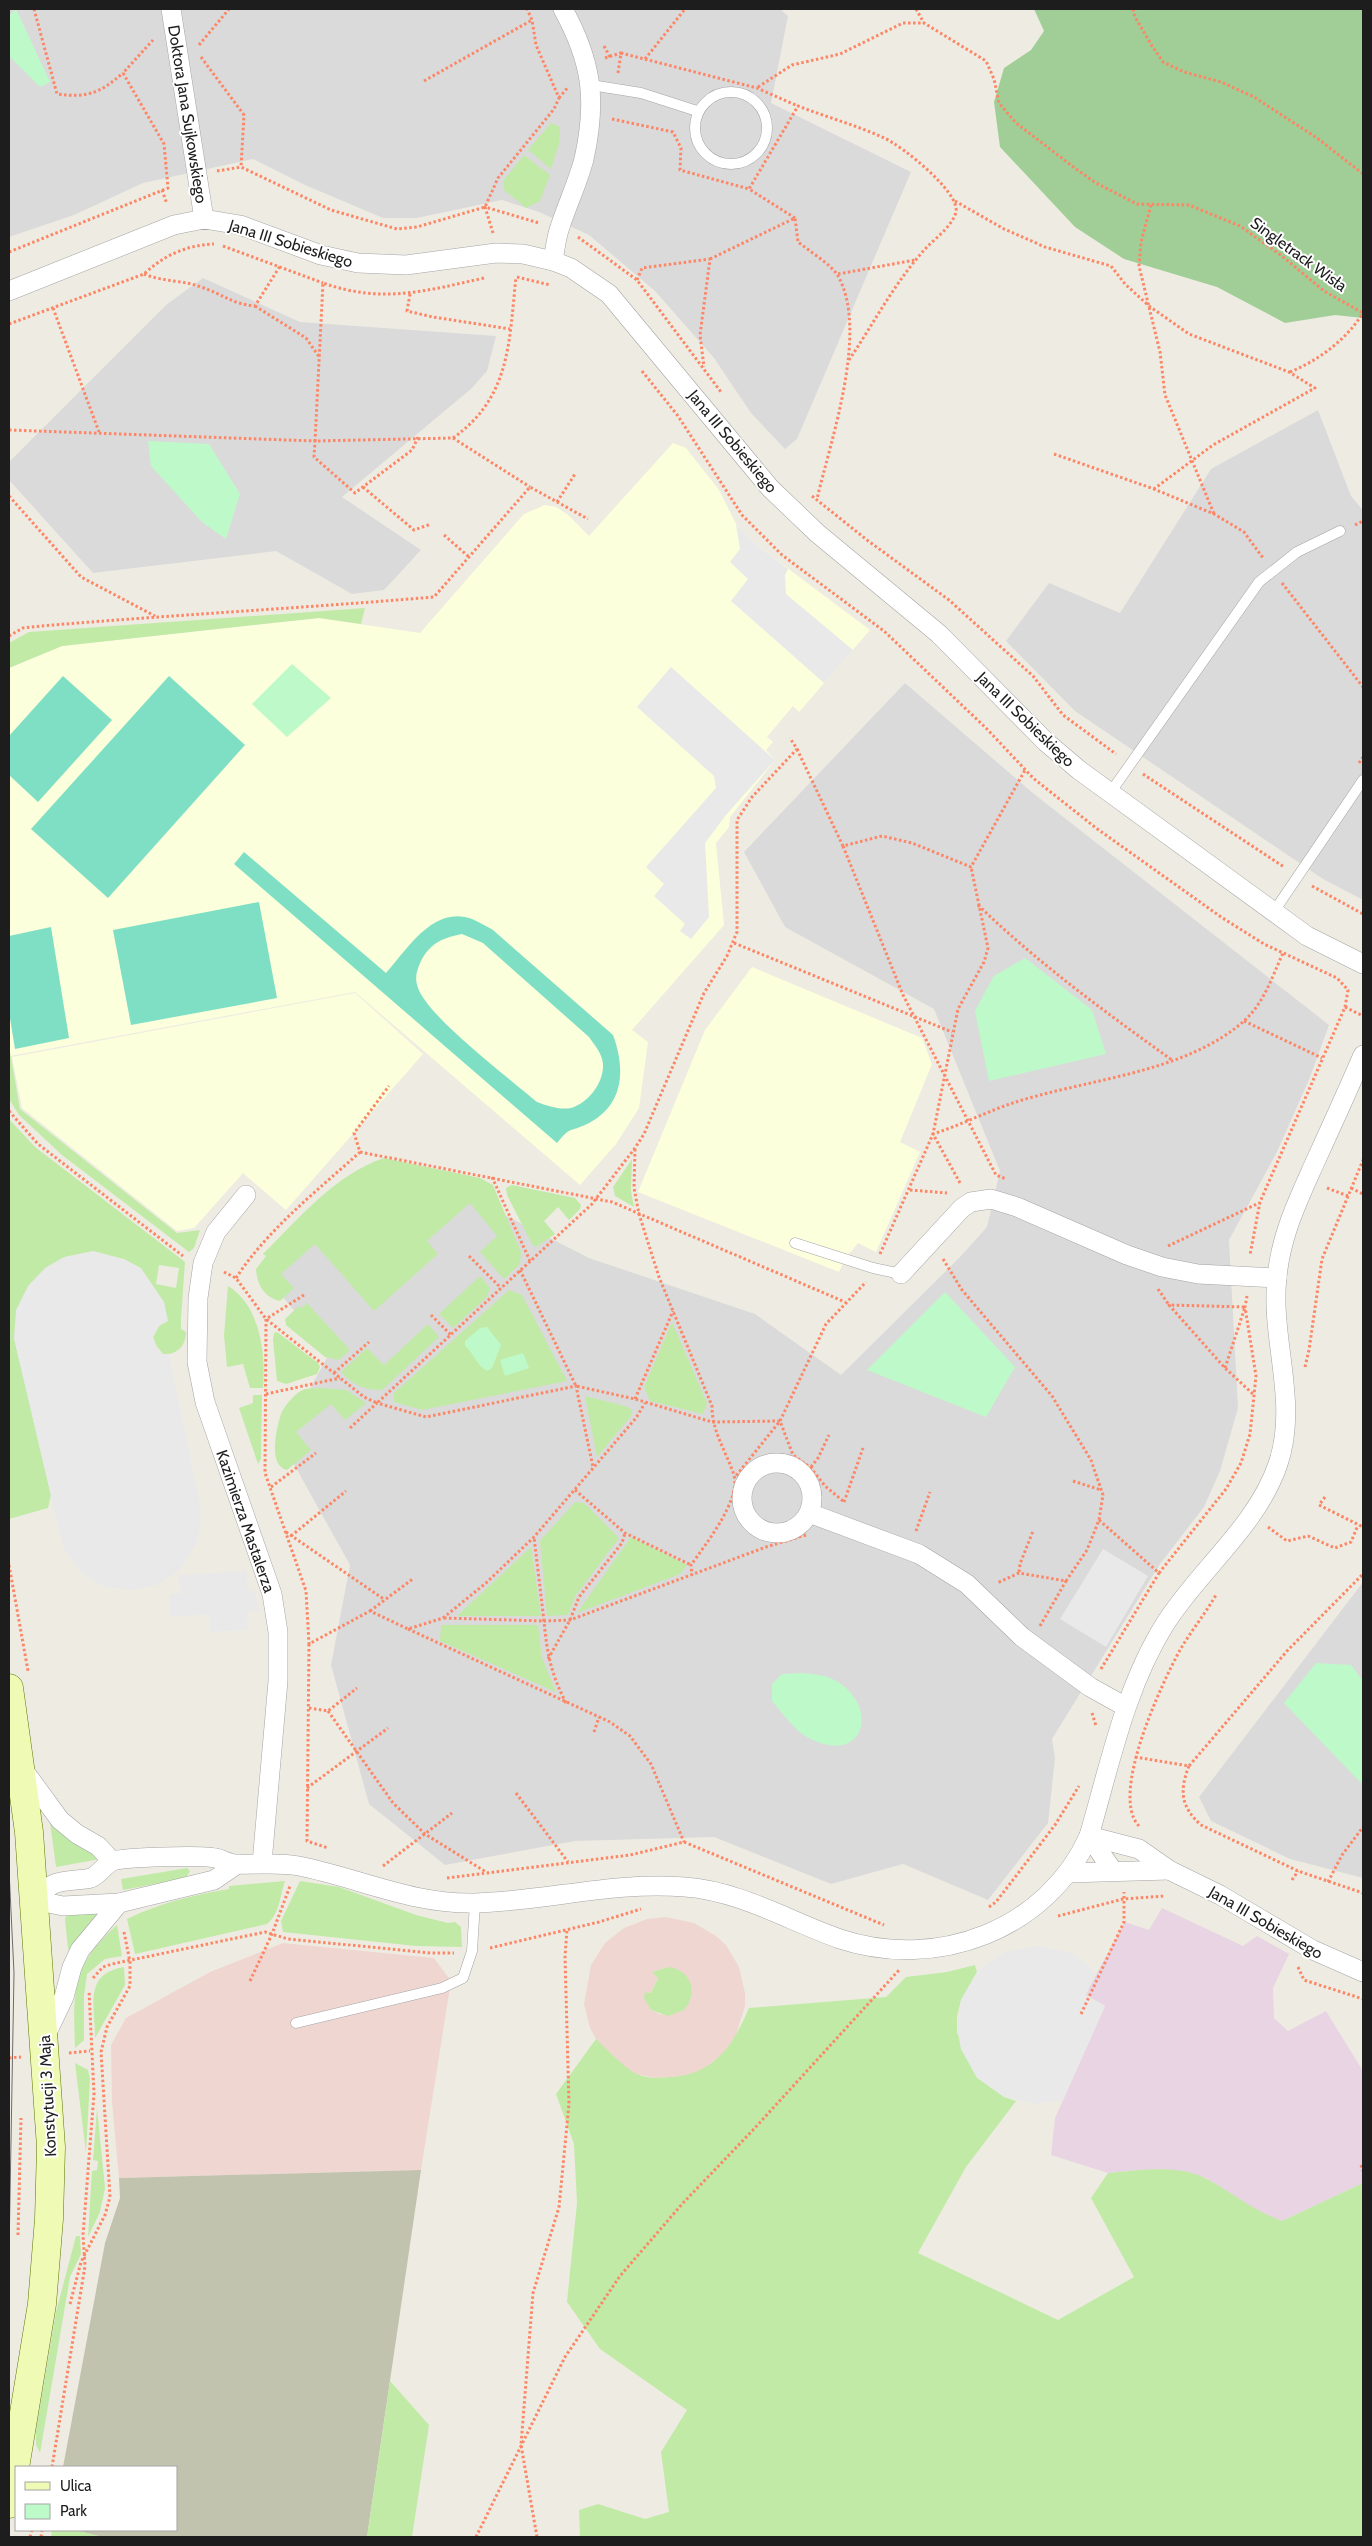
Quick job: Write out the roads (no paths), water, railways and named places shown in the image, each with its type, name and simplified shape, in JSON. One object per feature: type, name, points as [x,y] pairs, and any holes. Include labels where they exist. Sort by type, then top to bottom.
[{"type":"street","name":"Doktora Jana Sujkowskiego","points":[[171,9],[204,219]]},
{"type":"street","points":[[553,261],[559,230],[583,160],[590,116],[591,85],[587,65],[563,9]]},
{"type":"street","name":"Jana III Sobieskiego","points":[[9,291],[174,225],[204,219],[240,225],[321,255],[358,263],[406,265],[496,253],[523,254],[553,261],[571,268],[609,294],[770,488],[817,533],[939,634],[1046,742],[1110,793],[1273,913],[1308,936],[1363,964]]},
{"type":"street","points":[[34,1900],[53,1884],[94,1877],[112,1861],[214,1857],[236,1864],[262,1863],[297,1866],[403,1896],[475,1903],[626,1887],[687,1887],[742,1899],[807,1927],[866,1946],[900,1949],[932,1949],[961,1944],[1007,1926],[1050,1893],[1080,1856],[1088,1836],[1126,1707],[1142,1668],[1164,1626],[1185,1594],[1245,1522],[1264,1495],[1278,1463],[1285,1422],[1285,1378],[1276,1305],[1277,1278],[1290,1218],[1363,1055]]},
{"type":"street","name":"Kazimierza Mastalerza","points":[[246,1195],[216,1232],[203,1263],[198,1298],[197,1362],[203,1394],[272,1594],[278,1632],[278,1681],[262,1863]]},
{"type":"street","points":[[901,1274],[926,1244],[962,1208],[971,1202],[991,1198],[1017,1207],[1127,1255],[1162,1268],[1198,1274],[1277,1278]]},
{"type":"street","points":[[809,1513],[919,1554],[967,1584],[1022,1638],[1090,1687],[1126,1707]]},
{"type":"street","name":"Konstytucji 3 Maja","points":[[9,2504],[14,2444],[42,2304],[49,2219],[51,2147],[45,2037],[21,1766],[19,1682]]},
{"type":"street","points":[[21,1766],[60,1820],[77,1834],[98,1846],[112,1861]]},
{"type":"street","name":"Jana III Sobieskiego","points":[[1088,1836],[1139,1849],[1169,1870],[1220,1895],[1313,1950],[1363,1972]]},
{"type":"street","points":[[1088,1836],[1113,1871]]},
{"type":"street","points":[[34,1900],[62,1906],[119,1904],[214,1880],[236,1864]]},
{"type":"street","name":"Jana III Sobieskiego","points":[[1068,1873],[1169,1870]]},
{"type":"street","points":[[45,2037],[64,1997],[72,1967],[80,1950],[119,1904]]},
{"type":"lane","points":[[591,85],[642,93],[698,111]]},
{"type":"lane","points":[[732,91],[752,97],[765,114],[768,135],[758,153],[740,164],[719,163],[702,151],[694,132],[698,111],[712,96],[732,91]]},
{"type":"lane","points":[[1110,793],[1131,766],[1259,582],[1297,552],[1340,531]]},
{"type":"lane","points":[[1273,913],[1363,780]]},
{"type":"lane","points":[[794,1242],[873,1268],[901,1274]]},
{"type":"lane","points":[[296,2022],[442,1988],[463,1978],[472,1951],[475,1903]]},
{"type":"tram line","points":[[9,1870],[14,1973],[9,2254]]}]
